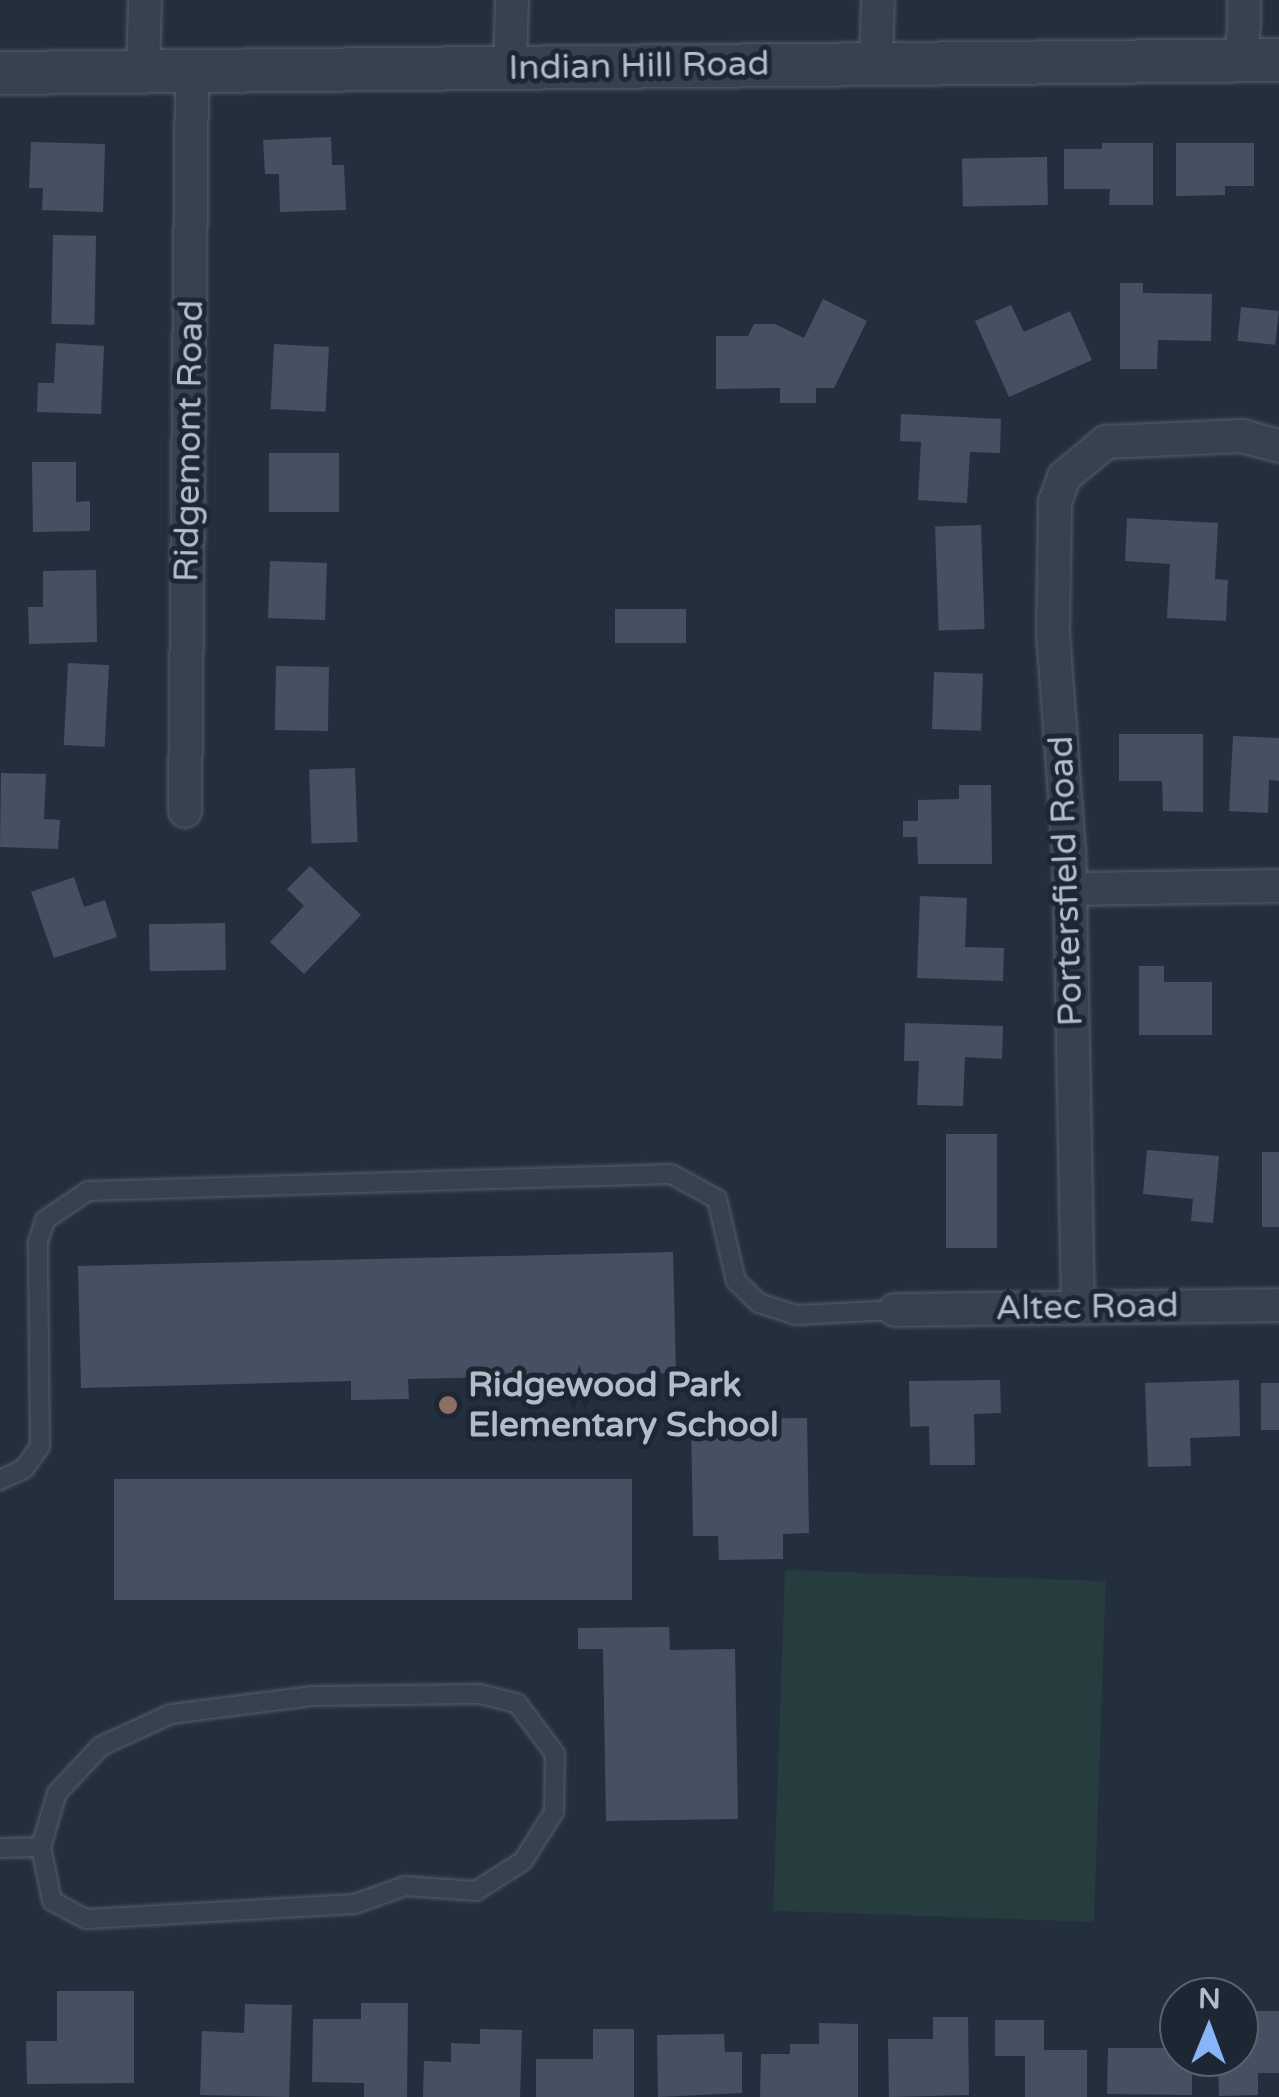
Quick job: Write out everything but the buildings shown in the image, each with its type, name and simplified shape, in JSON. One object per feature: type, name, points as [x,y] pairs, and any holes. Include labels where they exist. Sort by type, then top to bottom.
[{"type":"street","points":[[143,72],[144,0]]},
{"type":"street","points":[[510,67],[512,0]]},
{"type":"street","points":[[876,63],[878,0]]},
{"type":"street","points":[[1244,0],[1261,60]]},
{"type":"street","name":"Indian Hill Road","points":[[0,73],[1261,60]]},
{"type":"street","name":"Ridgemont Road","points":[[185,811],[192,72]]},
{"type":"street","name":"Portersfield Road","points":[[1078,1306],[1070,889],[1052,532],[1064,477],[1075,463],[1126,438],[1242,436],[1279,446]]},
{"type":"street","points":[[1070,889],[1279,886]]},
{"type":"street","name":"Altec Road","points":[[895,1310],[1279,1305]]},
{"type":"lane","points":[[0,1480],[24,1469],[40,1446],[38,1242],[45,1220],[88,1191],[671,1174],[717,1200],[736,1281],[760,1303],[797,1314],[895,1310]]},
{"type":"lane","points":[[480,1694],[517,1703],[555,1754],[554,1812],[523,1861],[476,1891],[405,1886],[355,1904],[86,1919],[52,1901],[41,1847],[56,1793],[101,1746],[172,1714],[312,1696],[480,1694]]},
{"type":"lane","points":[[0,1848],[41,1847]]},
{"type":"green space","points":[[785,1570],[1106,1581],[1094,1922],[773,1911]]},
{"type":"place","name":"Ridgewood Park Elementary School","points":[[448,1405]]}]
